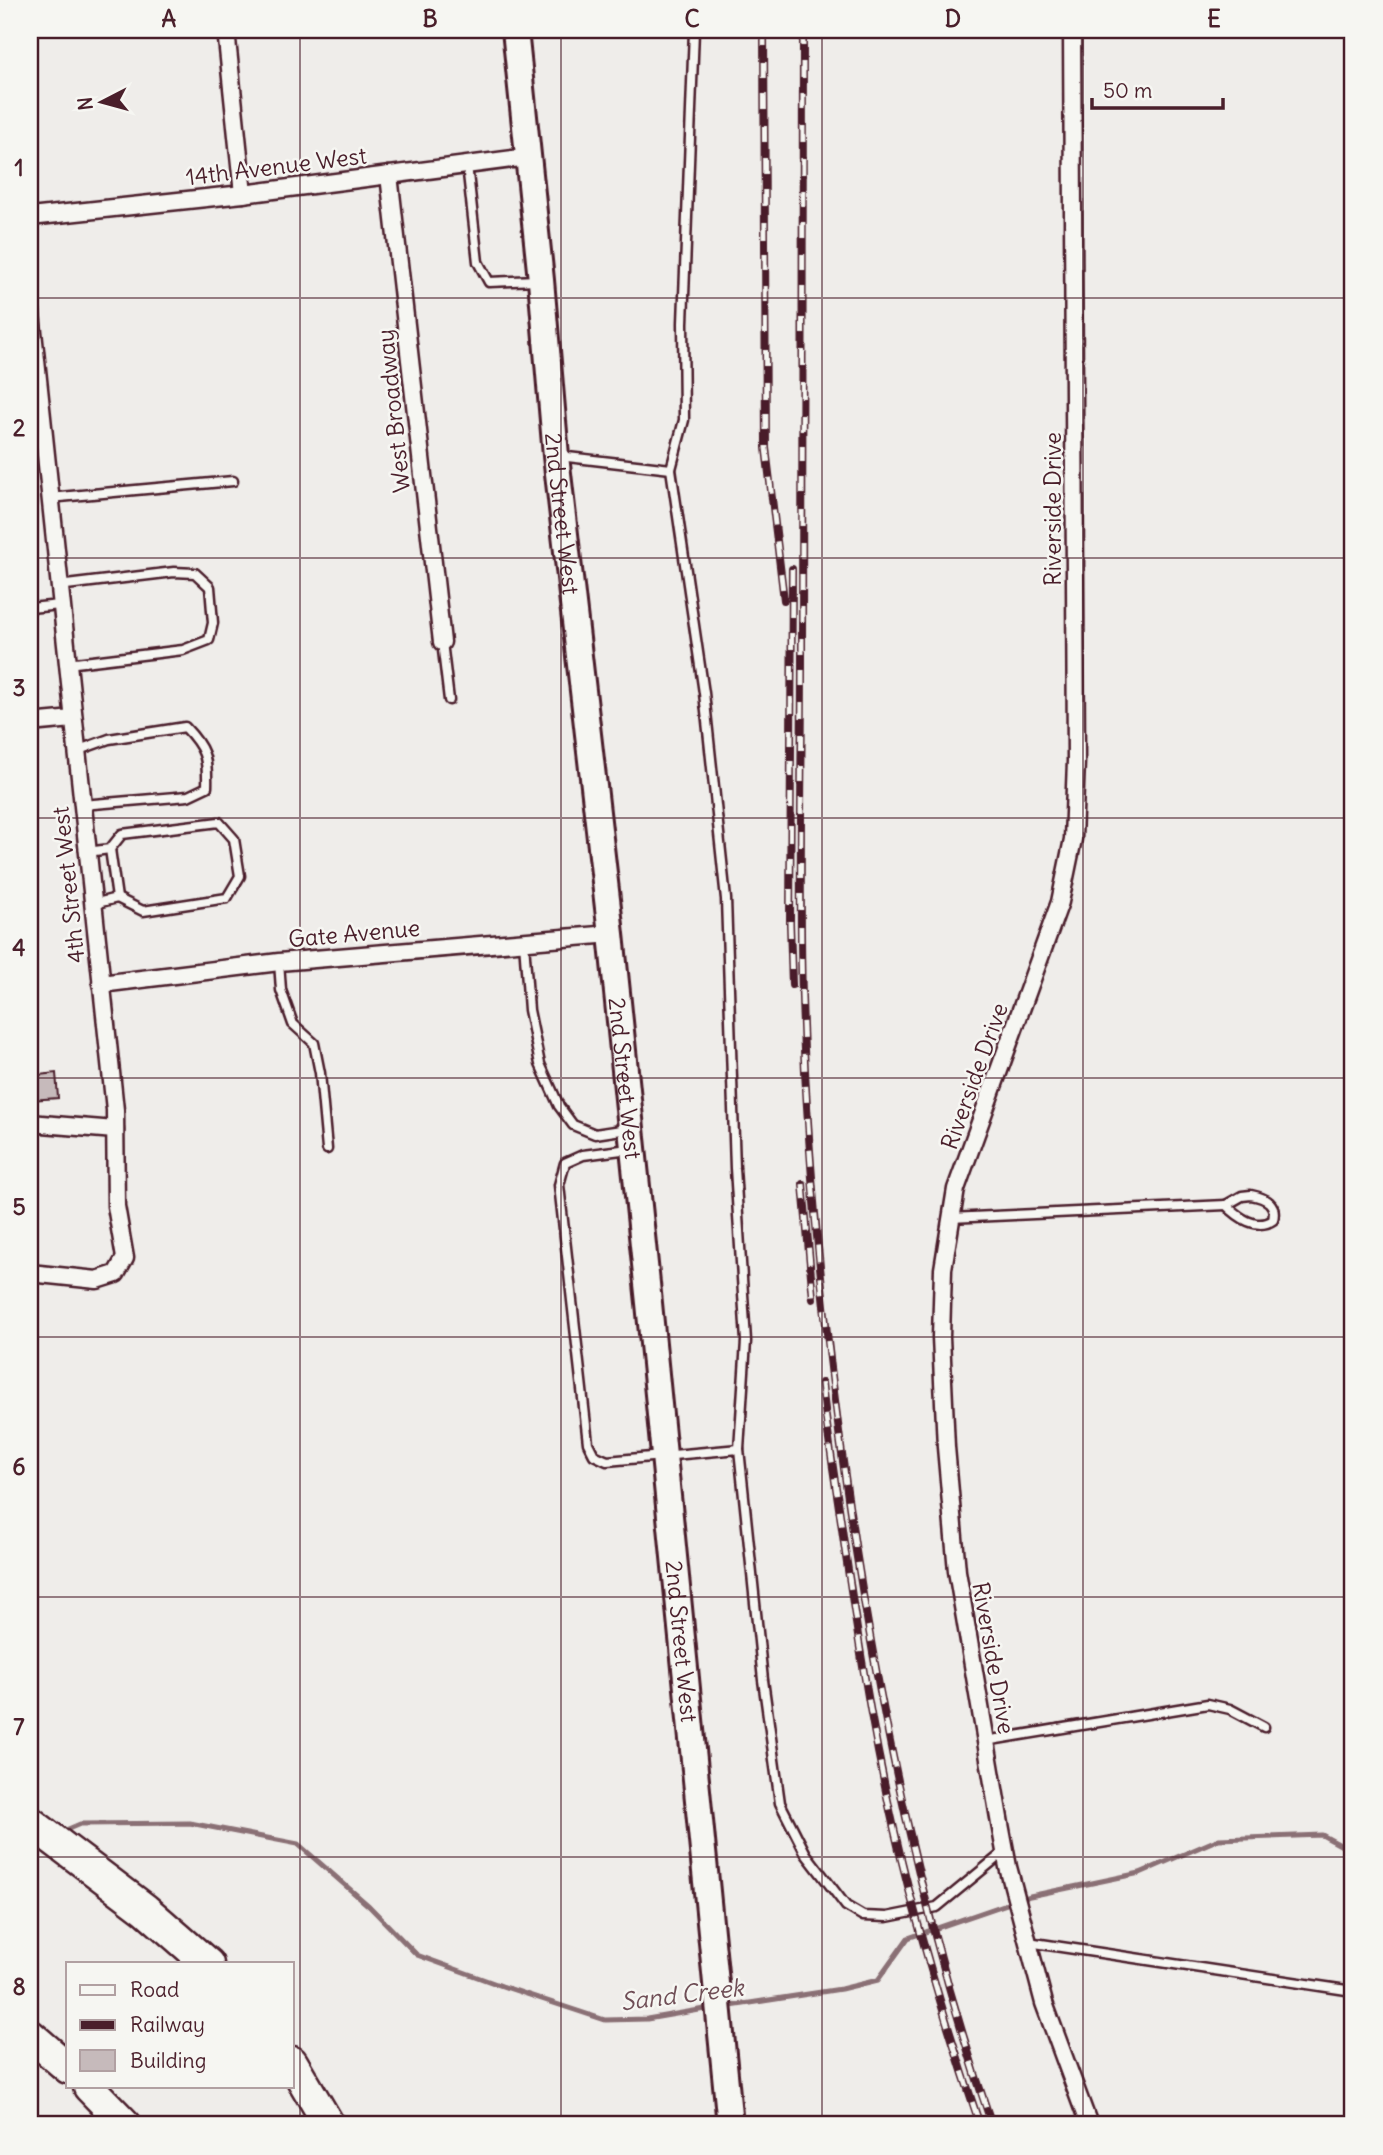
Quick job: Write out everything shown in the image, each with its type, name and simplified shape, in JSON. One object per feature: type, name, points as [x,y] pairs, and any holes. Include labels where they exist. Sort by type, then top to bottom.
[{"type":"highway","points":[[30,1822],[145,1909],[206,1962]]},
{"type":"highway","points":[[30,2035],[66,2066]]},
{"type":"highway","points":[[294,2065],[330,2125]]},
{"type":"highway","points":[[90,2088],[126,2125]]},
{"type":"main road","name":"2nd Street West","points":[[515,30],[556,456],[611,934],[665,1457],[730,2125]]},
{"type":"street","points":[[226,30],[243,194]]},
{"type":"street","name":"Riverside Drive","points":[[1072,30],[1076,761],[1073,839],[1060,902],[956,1189],[944,1260],[941,1302],[946,1447],[960,1597],[985,1741],[1012,1883],[1044,2003],[1089,2125]]},
{"type":"street","name":"14th Avenue West","points":[[30,216],[243,194],[528,157]]},
{"type":"street","name":"West Broadway","points":[[389,175],[442,642]]},
{"type":"street","name":"4th Street West","points":[[30,303],[38,471],[49,498],[115,1110],[116,1206],[125,1258],[116,1274],[97,1280],[30,1273]]},
{"type":"street","points":[[30,723],[73,719]]},
{"type":"street","name":"Gate Avenue","points":[[101,984],[279,962],[611,934]]},
{"type":"street","points":[[30,1123],[115,1130]]},
{"type":"lane","points":[[694,30],[683,323],[684,420],[671,469],[704,693],[726,899],[735,1168],[746,1341],[739,1449],[763,1680],[780,1803],[806,1854],[846,1906],[863,1916],[887,1917],[937,1907],[1005,1851]]},
{"type":"lane","points":[[467,164],[478,262],[489,282],[541,280]]},
{"type":"lane","points":[[556,456],[671,469]]},
{"type":"lane","points":[[49,498],[233,481]]},
{"type":"lane","points":[[58,586],[174,572],[195,573],[210,587],[213,623],[209,640],[183,650],[134,658],[67,663]]},
{"type":"lane","points":[[30,608],[60,605]]},
{"type":"lane","points":[[442,642],[449,700]]},
{"type":"lane","points":[[76,751],[109,739],[185,727],[201,744],[208,768],[207,787],[188,796],[82,805]]},
{"type":"lane","points":[[87,852],[110,849],[122,834],[219,822],[234,839],[240,876],[227,898],[143,911],[117,898],[93,904]]},
{"type":"lane","points":[[110,849],[117,898]]},
{"type":"lane","points":[[524,942],[529,1010],[540,1064],[559,1106],[573,1125],[595,1133],[632,1138]]},
{"type":"lane","points":[[279,962],[281,990],[293,1024],[314,1044],[320,1073],[327,1149]]},
{"type":"lane","points":[[632,1138],[565,1163],[559,1185],[588,1443],[594,1455],[607,1461],[739,1449]]},
{"type":"lane","points":[[950,1218],[1226,1205],[1242,1196],[1261,1197],[1273,1205],[1275,1214],[1273,1220],[1262,1225],[1252,1223],[1226,1205]]},
{"type":"lane","points":[[985,1741],[1208,1704],[1230,1709],[1264,1727]]},
{"type":"lane","points":[[1028,1942],[1353,1991]]},
{"type":"building","points":[[56,1073],[58,1098],[30,1100],[30,1076]]},
{"type":"waterway","name":"Sand Creek","points":[[59,1833],[80,1824],[190,1823],[298,1844],[369,1906],[417,1955],[605,2020],[647,2019],[711,2008]]},
{"type":"waterway","name":"Sand Creek","points":[[724,2007],[841,1989],[878,1980],[908,1938],[1030,1896],[1140,1873],[1219,1839],[1322,1835],[1353,1852]]},
{"type":"railway","points":[[764,30],[766,448],[784,600]]},
{"type":"railway","points":[[803,30],[801,955],[804,1061],[818,1252],[849,1505],[890,1741],[906,1818],[945,1973],[992,2125]]},
{"type":"railway","points":[[792,569],[792,985]]},
{"type":"railway","points":[[803,1184],[813,1299]]},
{"type":"railway","points":[[822,1383],[856,1624],[888,1799],[924,1946],[980,2125]]}]
